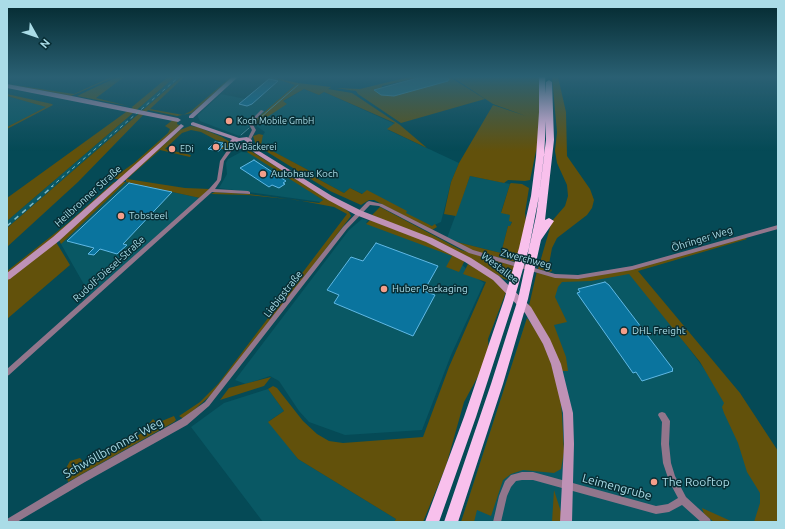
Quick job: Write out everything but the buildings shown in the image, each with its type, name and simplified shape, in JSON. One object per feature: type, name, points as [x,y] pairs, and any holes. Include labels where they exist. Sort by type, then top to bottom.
[{"type":"highway","points":[[432,522],[470,417],[509,300],[524,248],[535,196],[540,157],[543,102]]},
{"type":"highway","points":[[451,522],[514,332],[523,298],[536,239],[549,151],[550,102]]},
{"type":"highway","points":[[549,151],[554,156],[556,164]]},
{"type":"highway","points":[[536,239],[543,232],[549,221]]},
{"type":"main road","points":[[88,102],[144,113],[180,123],[192,120],[210,102]]},
{"type":"main road","name":"Westallee","points":[[192,120],[227,137],[242,142],[330,198],[359,213],[449,249],[496,278],[517,298],[537,323],[556,364],[563,386],[568,413],[568,486],[566,522]]},
{"type":"main road","name":"Heilbronner Straße","points":[[7,277],[56,239],[180,123]]},
{"type":"street","points":[[242,142],[254,130],[250,123],[262,112]]},
{"type":"street","name":"Rudolf-Diesel-Straße","points":[[7,373],[211,190],[219,180],[222,161],[227,154],[242,142]]},
{"type":"street","points":[[211,190],[248,193]]},
{"type":"street","name":"Zwerchweg","points":[[359,213],[369,204],[380,205],[461,248],[510,264],[555,276],[578,277],[632,268]]},
{"type":"street","name":"Liebigstraße","points":[[222,388],[345,228],[359,213]]},
{"type":"street","name":"Öhringer Weg","points":[[632,268],[778,227]]},
{"type":"street","name":"Schwöllbronner Weg","points":[[9,522],[95,471],[184,422],[207,404],[222,388]]},
{"type":"street","points":[[662,414],[666,421],[665,444],[667,463],[672,478],[683,500],[707,522]]},
{"type":"street","name":"Leimengrube","points":[[497,522],[503,496],[508,484],[514,478],[533,476],[656,510],[669,508],[683,500]]},
{"type":"shaded area","points":[[7,102],[28,102],[47,107],[7,127]]},
{"type":"shaded area","points":[[27,102],[42,102],[53,105],[7,129],[7,127],[46,107]]},
{"type":"shaded area","points":[[106,102],[111,102],[128,106]]},
{"type":"shaded area","points":[[138,102],[146,102],[7,221],[7,198]]},
{"type":"shaded area","points":[[146,102],[152,102],[144,109],[139,108]]},
{"type":"shaded area","points":[[153,102],[158,102],[150,109],[182,115],[177,116],[148,110],[78,182],[7,247],[7,228]]},
{"type":"shaded area","points":[[202,102],[205,102],[192,113],[184,115]]},
{"type":"shaded area","points":[[213,102],[277,102],[239,136],[200,121],[198,115]]},
{"type":"shaded area","points":[[276,102],[284,102],[287,104],[255,125],[253,122]]},
{"type":"shaded area","points":[[282,102],[345,102],[395,124],[388,130],[459,163],[451,182],[441,222],[432,226],[350,188],[344,193],[307,173],[310,171],[260,145],[265,132],[255,125],[286,103]]},
{"type":"shaded area","points":[[346,102],[365,102],[400,125],[427,148],[387,129],[395,123]]},
{"type":"shaded area","points":[[369,102],[476,102],[401,123]]},
{"type":"shaded area","points":[[489,102],[540,102],[538,146],[530,180],[508,180],[504,183],[470,176],[456,216],[444,214],[451,182],[459,163],[493,105],[526,116]]},
{"type":"shaded area","points":[[554,102],[564,102],[566,112],[567,156],[590,189],[594,200],[592,208],[587,215],[557,238],[552,248],[549,264],[552,271],[549,272],[538,269],[552,221],[565,206],[568,196],[567,185],[557,163],[555,151],[557,132]]},
{"type":"shaded area","points":[[174,119],[178,120],[177,124],[181,126],[121,180],[113,178],[134,163],[168,133],[170,129],[165,126]]},
{"type":"shaded area","points":[[125,120],[130,121],[7,228],[7,221]]},
{"type":"shaded area","points":[[190,126],[198,127],[230,142],[229,149],[221,149],[225,142],[216,140],[201,132],[191,130],[182,133],[165,149],[191,155],[190,157],[160,150],[127,179],[185,188],[210,189],[200,198],[126,182],[126,179],[180,130]]},
{"type":"shaded area","points":[[259,134],[263,135],[261,145],[310,171],[307,173],[344,193],[350,188],[362,194],[367,190],[407,211],[406,213],[432,226],[435,224],[437,227],[432,230],[374,200],[369,200],[361,205],[330,191],[256,145],[253,136]]},
{"type":"shaded area","points":[[249,150],[344,208],[351,216],[221,386],[184,419],[179,416],[200,402],[218,384],[347,214],[334,207],[300,201],[319,203],[323,200],[247,152]]},
{"type":"shaded area","points":[[241,152],[252,153],[323,200],[321,202],[219,188],[227,174],[226,163],[228,159]]},
{"type":"shaded area","points":[[470,176],[510,184],[501,212],[510,215],[512,221],[510,226],[508,226],[501,253],[453,241],[447,238]]},
{"type":"shaded area","points":[[114,182],[116,183],[55,238],[7,276],[7,271],[68,223]]},
{"type":"shaded area","points":[[122,182],[126,182],[61,244],[59,240],[86,214],[95,208]]},
{"type":"shaded area","points":[[126,182],[200,198],[90,295],[61,244]]},
{"type":"shaded area","points":[[511,183],[522,184],[529,188],[525,213],[526,222],[516,262],[472,251],[453,241],[501,253],[508,226],[510,226],[512,222],[509,221],[510,215],[501,213]]},
{"type":"shaded area","points":[[215,192],[248,194],[288,199],[248,195],[211,194]]},
{"type":"shaded area","points":[[380,207],[461,250],[515,266],[511,281],[504,279],[474,261],[372,215]]},
{"type":"shaded area","points":[[362,219],[368,220],[366,223],[452,254],[471,274],[484,283],[451,355],[422,430],[345,435],[309,422],[299,411],[279,381],[270,376],[246,384],[235,380],[349,230]]},
{"type":"shaded area","points":[[370,220],[427,241],[463,258],[464,262],[459,272],[446,267],[452,256],[366,224]]},
{"type":"shaded area","points":[[744,237],[747,239],[638,271],[740,393],[778,451],[778,522],[754,522],[760,503],[760,493],[747,472],[738,443],[722,407],[724,403],[700,362],[629,274],[591,281],[562,282],[558,287],[555,297],[567,322],[554,325],[566,357],[568,371],[558,371],[528,310],[537,271],[555,276],[578,277],[632,268]]},
{"type":"shaded area","points":[[56,242],[70,265],[7,319],[7,279]]},
{"type":"shaded area","points":[[468,264],[486,273],[506,292],[488,339],[489,356],[464,402],[446,466],[423,522],[394,522],[396,519],[298,459],[268,422],[284,411],[268,389],[273,386],[277,388],[303,421],[317,434],[329,441],[343,443],[423,437],[449,367],[486,282],[463,274]]},
{"type":"shaded area","points":[[632,272],[705,370],[731,410],[777,522],[461,522],[532,302],[555,279]]},
{"type":"shaded area","points":[[527,318],[540,336],[550,360],[560,395],[564,452],[561,469],[554,473],[523,470],[511,474],[503,480],[491,516],[477,510],[474,522],[461,522]]},
{"type":"shaded area","points":[[271,377],[264,386],[220,400],[229,388]]},
{"type":"shaded area","points":[[268,389],[284,411],[269,421],[298,459],[396,519],[394,522],[263,522],[191,427],[224,403]]},
{"type":"shaded area","points":[[174,416],[176,420],[174,422],[68,482],[65,470],[70,461],[80,458],[88,467],[140,434],[153,419],[157,423]]},
{"type":"shaded area","points":[[554,490],[561,512],[561,522],[552,522]]},
{"type":"shaded area","points":[[702,508],[733,522],[714,522],[704,514]]},
{"type":"waterway","points":[[253,124],[279,102]]},
{"type":"waterway","points":[[241,135],[249,128]]},
{"type":"railway","points":[[51,187],[150,102]]},
{"type":"railway","points":[[7,226],[53,186]]},
{"type":"place","name":"Koch Mobile GmbH","points":[[229,121]]},
{"type":"place","name":"LBV Bäckerei","points":[[216,147]]},
{"type":"place","name":"EDi","points":[[172,149]]},
{"type":"place","name":"Autohaus Koch","points":[[263,174]]},
{"type":"place","name":"Tobsteel","points":[[121,216]]},
{"type":"place","name":"Huber Packaging","points":[[384,289]]},
{"type":"place","name":"DHL Freight","points":[[624,331]]},
{"type":"place","name":"The Rooftop","points":[[654,482]]}]
